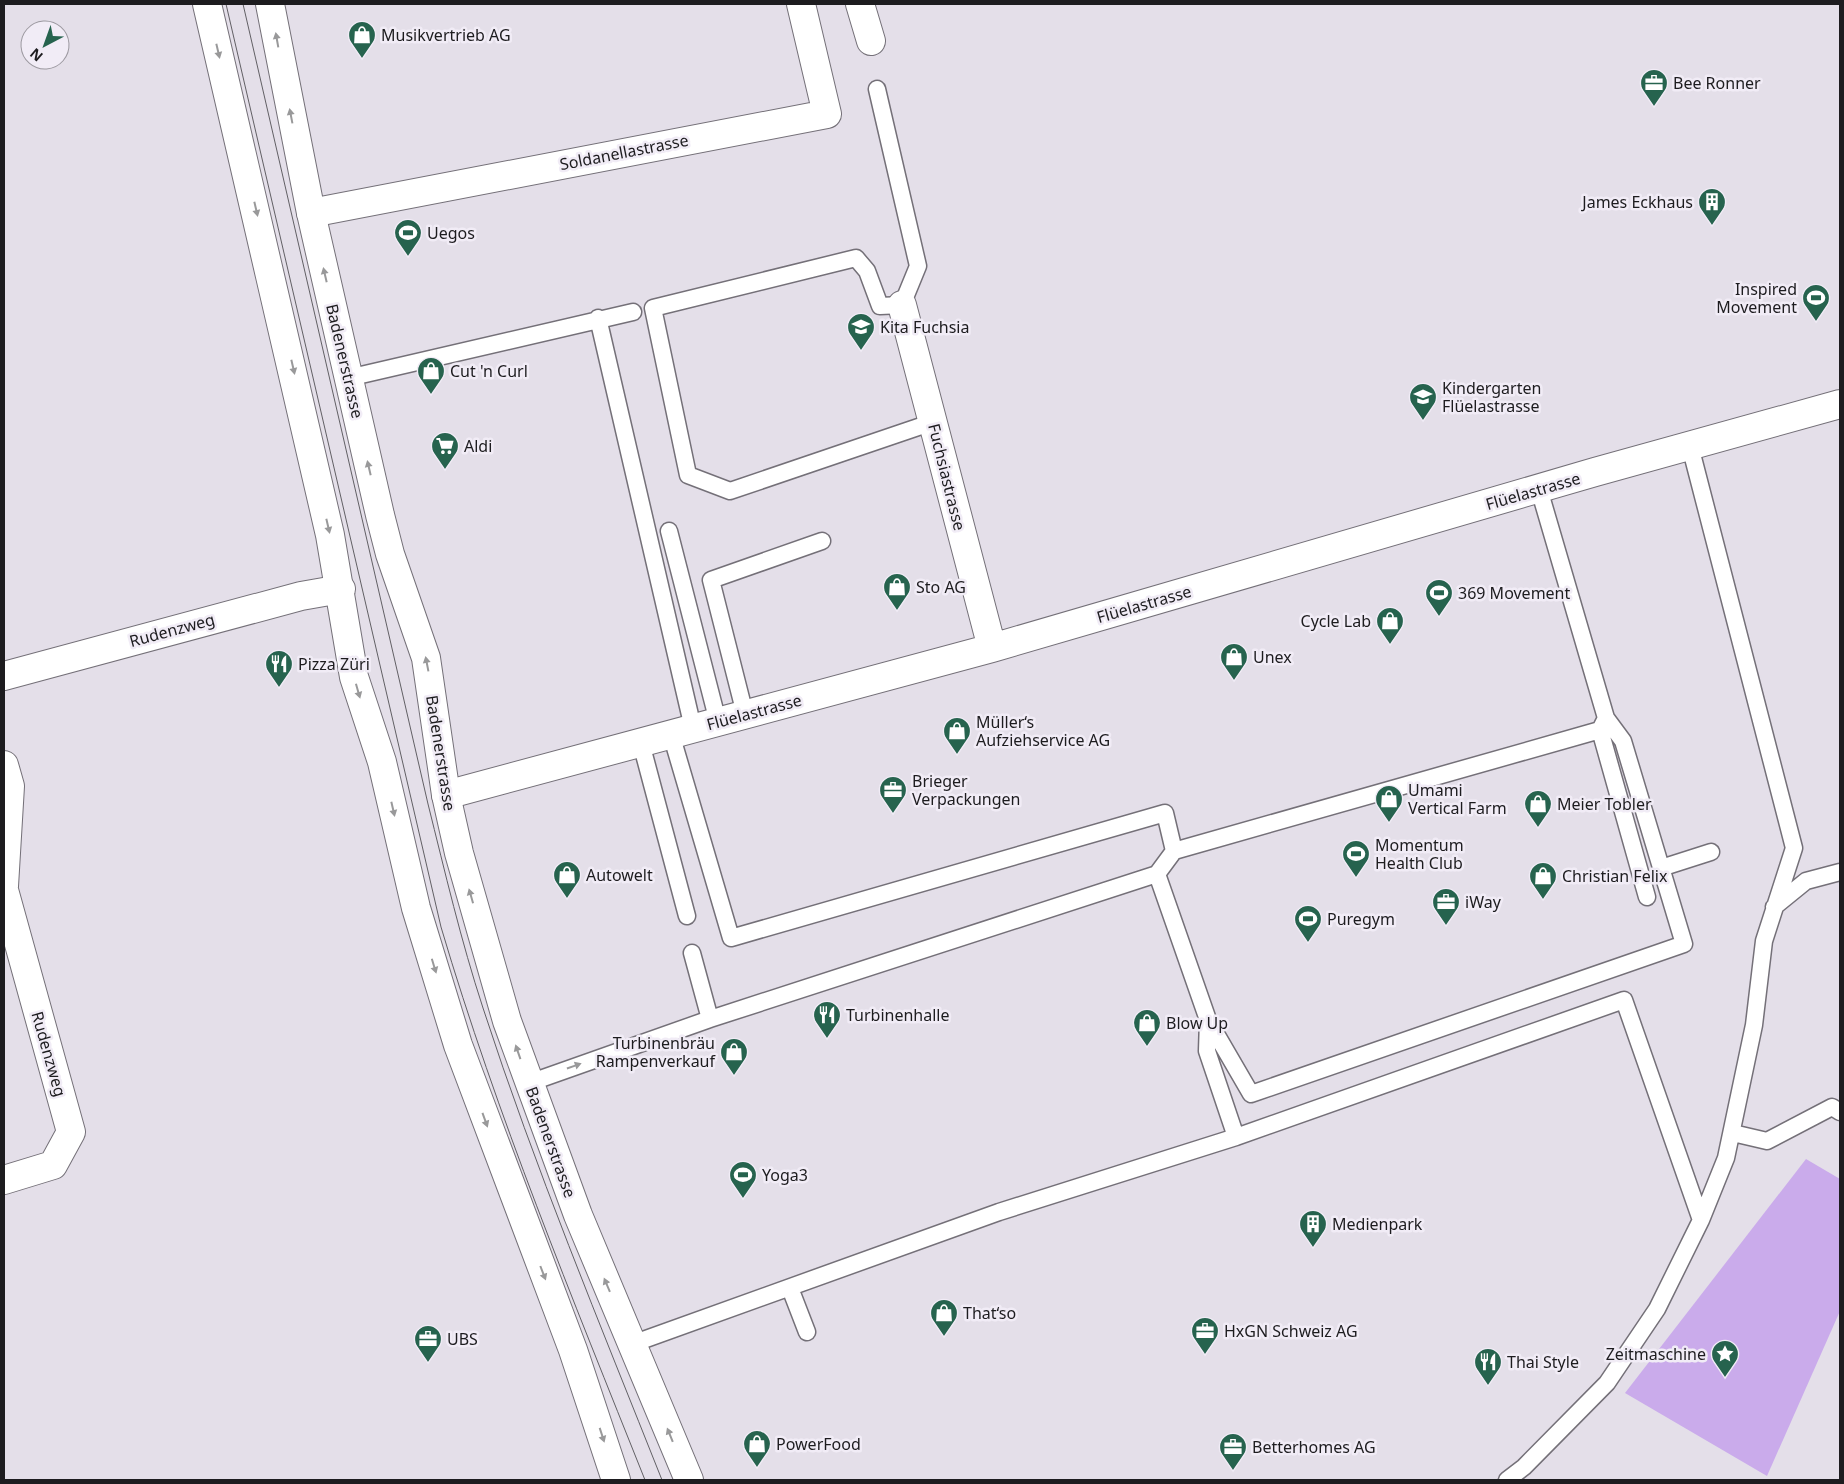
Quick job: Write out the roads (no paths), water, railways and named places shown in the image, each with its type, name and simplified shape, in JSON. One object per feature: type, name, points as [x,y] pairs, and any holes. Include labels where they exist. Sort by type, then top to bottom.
[{"type":"street","points":[[207,4],[296,380],[341,589],[354,677],[382,762],[416,908],[458,1045],[573,1350],[616,1480]]},
{"type":"street","name":"Badenerstrasse","points":[[270,4],[311,213],[348,378],[390,554],[426,658],[446,795],[459,853],[488,956],[528,1083],[578,1215],[688,1480]]},
{"type":"street","name":"Soldanellastrasse","points":[[311,213],[827,114],[801,4]]},
{"type":"street","points":[[860,4],[871,41]]},
{"type":"street","name":"Fuchsiastrasse","points":[[902,306],[992,648]]},
{"type":"street","name":"Flüelastrasse","points":[[446,795],[992,648],[1539,489],[1840,404]]},
{"type":"street","name":"Rudenzweg","points":[[4,676],[301,596],[341,589]]},
{"type":"street","points":[[4,765],[10,786],[4,886]]},
{"type":"street","name":"Rudenzweg","points":[[4,890],[71,1132],[53,1165],[4,1180]]},
{"type":"lane","points":[[876,89],[918,266],[902,306],[880,306],[866,271],[856,258],[654,308],[688,475],[730,491],[933,422]]},
{"type":"lane","points":[[348,378],[598,318],[634,312]]},
{"type":"lane","points":[[598,318],[694,728]]},
{"type":"lane","points":[[1507,1480],[1524,1467],[1607,1383],[1657,1309],[1701,1220],[1726,1158],[1754,1025],[1764,941],[1794,848],[1690,446]]},
{"type":"lane","points":[[1539,489],[1603,724],[1647,897]]},
{"type":"lane","points":[[669,532],[694,728],[731,938],[1165,813],[1174,851]]},
{"type":"lane","points":[[745,714],[711,580],[822,541]]},
{"type":"lane","points":[[528,1083],[710,1019],[1157,874],[1174,851],[1603,724]]},
{"type":"lane","points":[[1157,874],[1208,1020],[1251,1094],[1684,944],[1623,741],[1603,724]]},
{"type":"lane","points":[[641,743],[687,916]]},
{"type":"lane","points":[[1661,868],[1711,852]]},
{"type":"lane","points":[[1774,907],[1806,881],[1840,872]]},
{"type":"lane","points":[[692,953],[710,1019]]},
{"type":"lane","points":[[632,1344],[999,1212],[1236,1137],[1624,1000],[1701,1220]]},
{"type":"lane","points":[[1208,1020],[1206,1051],[1236,1137]]},
{"type":"lane","points":[[1732,1130],[1737,1134],[1767,1141],[1832,1107],[1840,1112]]},
{"type":"lane","points":[[790,1288],[807,1332]]},
{"type":"tram line","points":[[226,4],[441,927],[463,998],[511,1137],[645,1480]]},
{"type":"tram line","points":[[243,4],[428,804],[468,957],[503,1068],[546,1187],[662,1480]]},
{"type":"place","name":"Musikvertrieb AG","points":[[362,59]]},
{"type":"place","name":"Bee Ronner","points":[[1654,107]]},
{"type":"place","name":"James Eckhaus","points":[[1712,226]]},
{"type":"place","name":"Uegos","points":[[408,257]]},
{"type":"place","name":"Inspired Movement","points":[[1816,322]]},
{"type":"place","name":"Kita Fuchsia","points":[[861,351]]},
{"type":"place","name":"Cut 'n Curl","points":[[431,395]]},
{"type":"place","name":"Kindergarten Flüelastrasse","points":[[1423,421]]},
{"type":"place","name":"Aldi","points":[[445,470]]},
{"type":"place","name":"Sto AG","points":[[897,611]]},
{"type":"place","name":"369 Movement","points":[[1439,617]]},
{"type":"place","name":"Cycle Lab","points":[[1390,645]]},
{"type":"place","name":"Unex","points":[[1234,681]]},
{"type":"place","name":"Pizza Züri","points":[[279,688]]},
{"type":"place","name":"Müller‘s Aufziehservice AG","points":[[957,755]]},
{"type":"place","name":"Brieger Verpackungen","points":[[893,814]]},
{"type":"place","name":"Umami Vertical Farm","points":[[1389,823]]},
{"type":"place","name":"Meier Tobler","points":[[1538,828]]},
{"type":"place","name":"Momentum Health Club","points":[[1356,878]]},
{"type":"place","name":"Autowelt","points":[[567,899]]},
{"type":"place","name":"Christian Felix","points":[[1543,900]]},
{"type":"place","name":"iWay","points":[[1446,926]]},
{"type":"place","name":"Puregym","points":[[1308,943]]},
{"type":"place","name":"Turbinenhalle","points":[[827,1039]]},
{"type":"place","name":"Blow Up","points":[[1147,1047]]},
{"type":"place","name":"Turbinenbräu Rampenverkauf","points":[[734,1076]]},
{"type":"place","name":"Yoga3","points":[[743,1199]]},
{"type":"place","name":"Medienpark","points":[[1313,1248]]},
{"type":"place","name":"That‘so","points":[[944,1337]]},
{"type":"place","name":"HxGN Schweiz AG","points":[[1205,1355]]},
{"type":"place","name":"UBS","points":[[428,1363]]},
{"type":"place","name":"Zeitmaschine","points":[[1725,1378]]},
{"type":"place","name":"Thai Style","points":[[1488,1386]]},
{"type":"place","name":"PowerFood","points":[[757,1468]]},
{"type":"place","name":"Betterhomes AG","points":[[1233,1471]]}]
